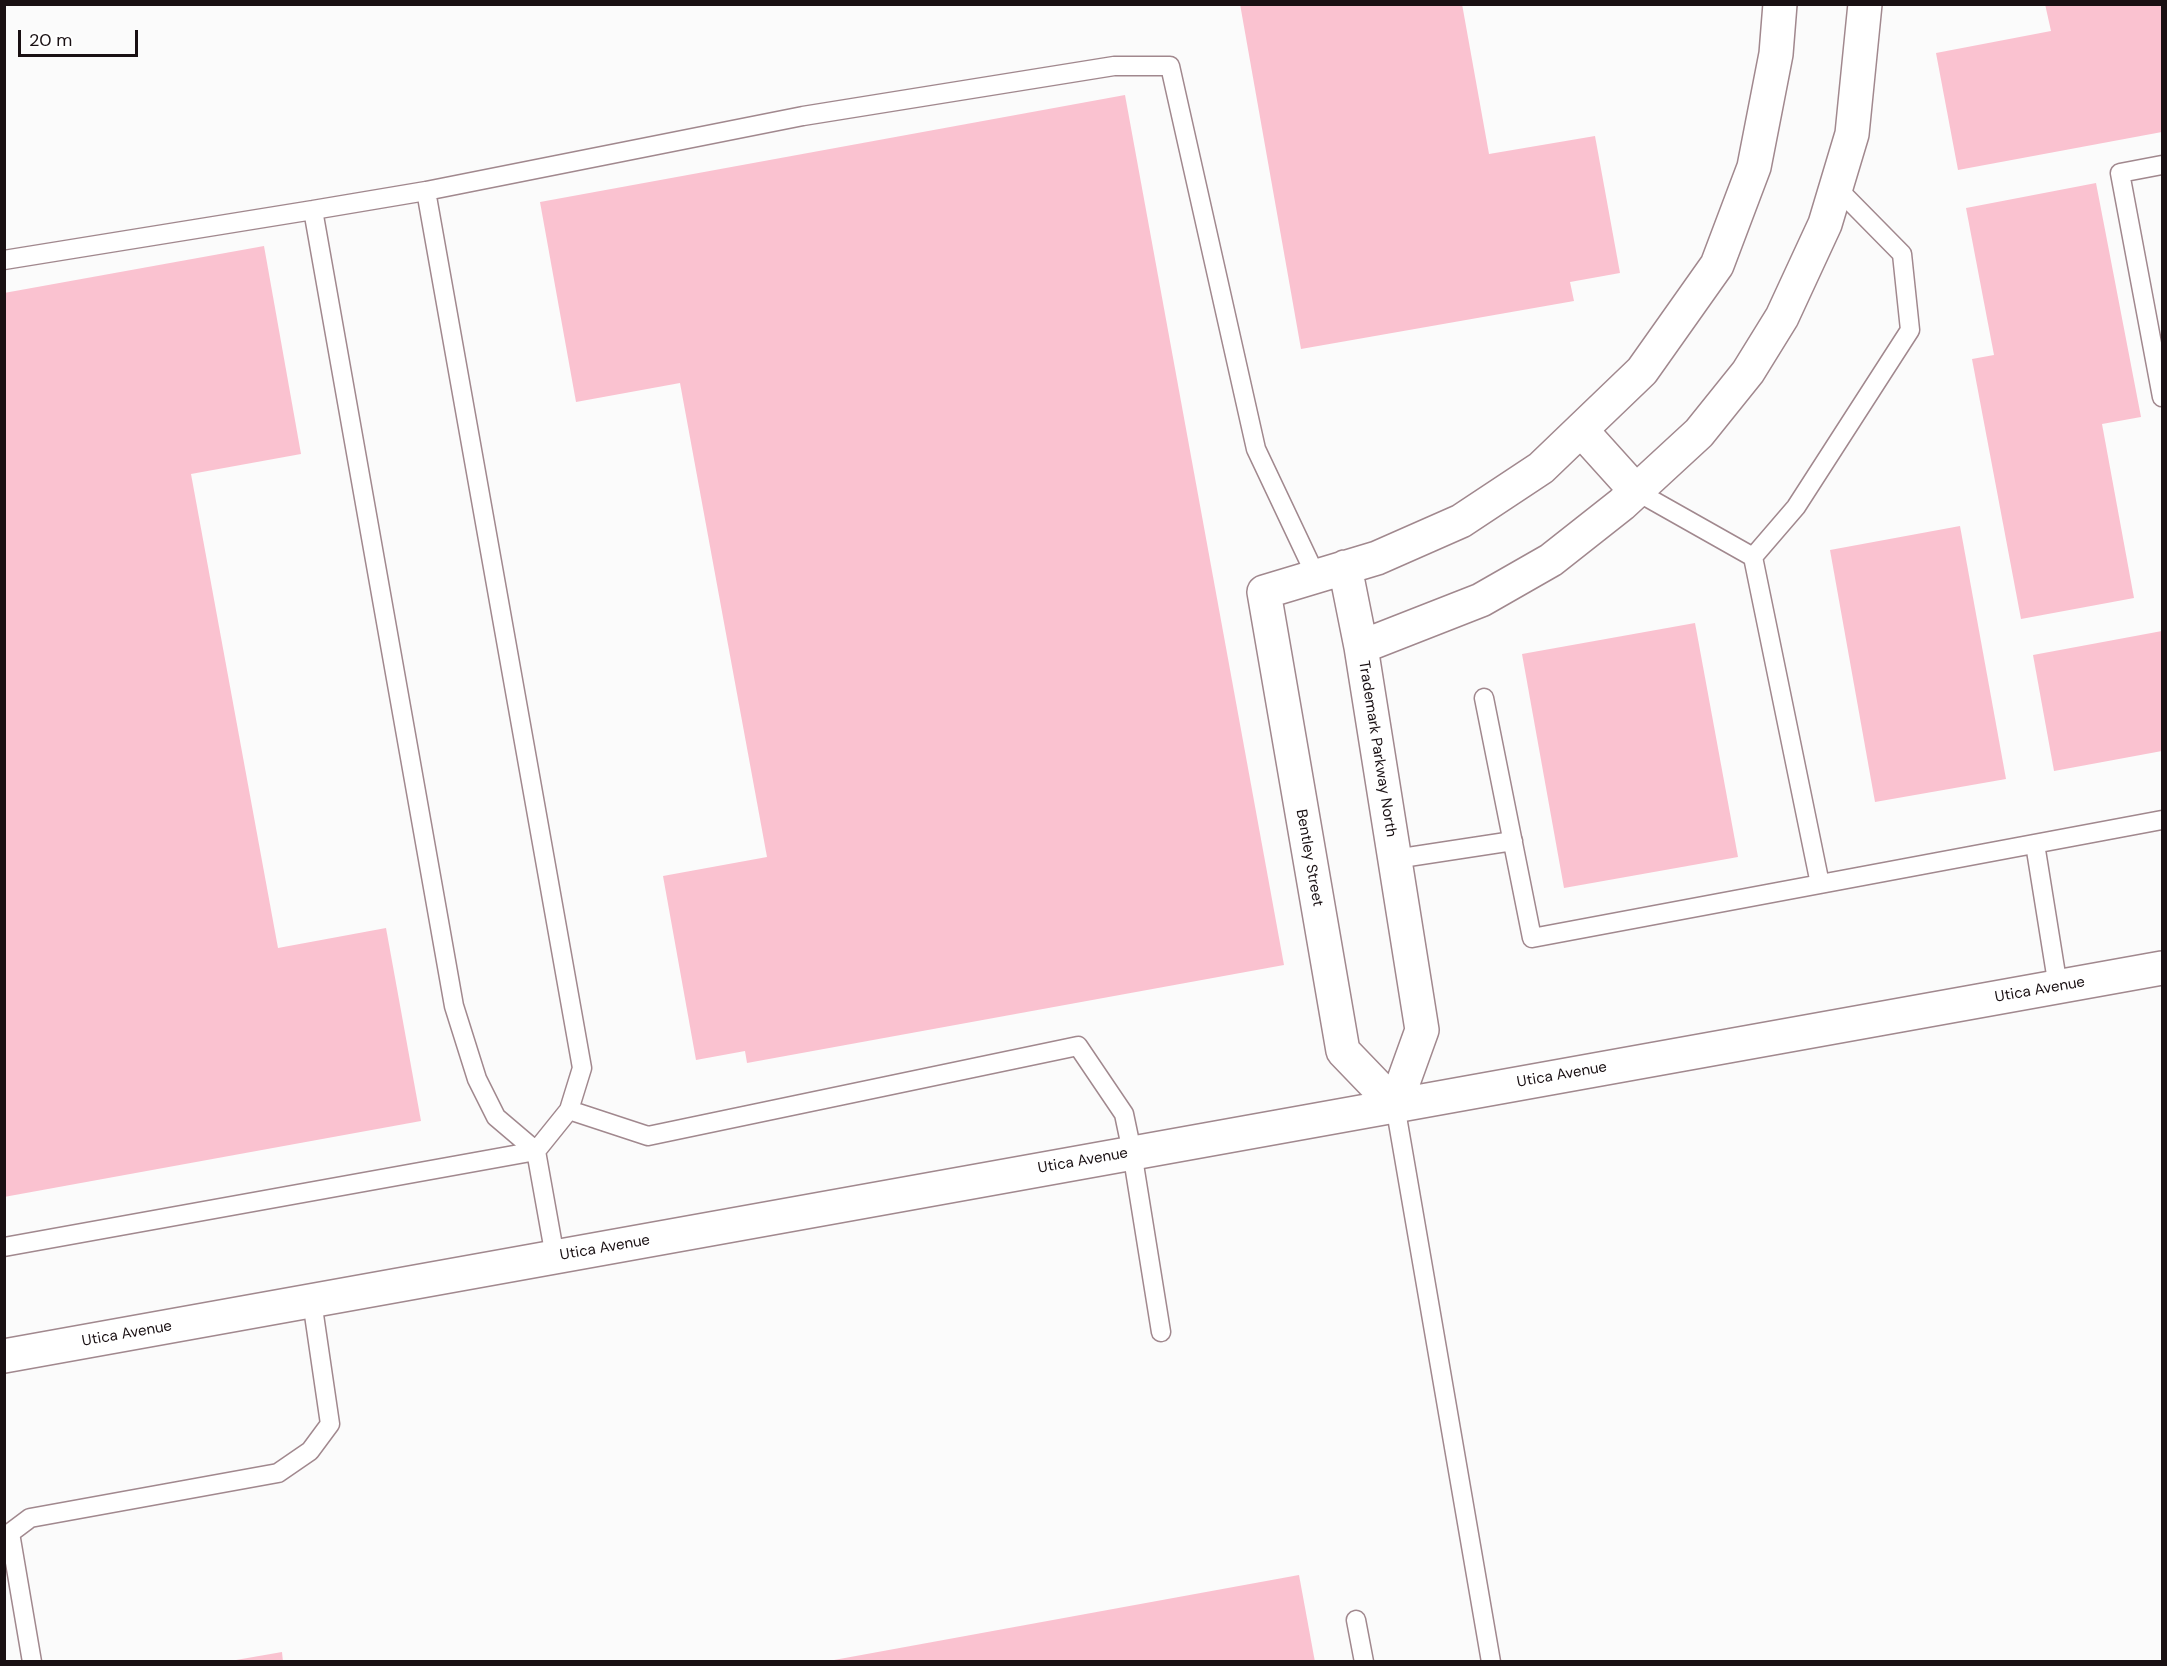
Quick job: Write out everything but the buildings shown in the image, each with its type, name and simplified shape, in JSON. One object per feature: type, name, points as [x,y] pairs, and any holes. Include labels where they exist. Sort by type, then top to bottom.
[{"type":"street","points":[[1361,647],[1331,572],[1377,558],[1461,521],[1541,468],[1642,371],[1717,265],[1754,167],[1776,54],[1780,4]]},
{"type":"street","name":"Trademark Parkway North","points":[[1395,1105],[1422,1030],[1361,647],[1491,594],[1551,560],[1636,491],[1699,433],[1748,372],[1782,317],[1825,224],[1852,134],[1865,4]]},
{"type":"street","points":[[1581,430],[1636,491]]},
{"type":"street","name":"Bentley Street","points":[[1331,572],[1264,592],[1343,1051],[1395,1105]]},
{"type":"street","name":"Utica Avenue","points":[[4,1356],[2163,968]]},
{"type":"lane","points":[[4,260],[426,191],[814,114],[1114,66],[1170,66],[1256,449],[1331,572]]},
{"type":"lane","points":[[2163,165],[2120,173],[2163,397]]},
{"type":"lane","points":[[1753,557],[1796,507],[1910,330],[1902,254],[1836,187]]},
{"type":"lane","points":[[4,1247],[536,1151],[569,1110],[582,1068],[426,191]]},
{"type":"lane","points":[[313,210],[454,1006],[477,1079],[496,1117],[536,1151],[555,1257]]},
{"type":"lane","points":[[1636,491],[1753,557],[1820,884]]},
{"type":"lane","points":[[1485,698],[1532,938],[2163,820]]},
{"type":"lane","points":[[1395,859],[1513,841]]},
{"type":"lane","points":[[2036,844],[2058,987]]},
{"type":"lane","points":[[569,1110],[648,1136],[1078,1046],[1124,1114],[1161,1332]]},
{"type":"lane","points":[[1395,1105],[1491,1662]]},
{"type":"lane","points":[[32,1662],[10,1533],[30,1518],[278,1473],[310,1451],[330,1424],[312,1301]]},
{"type":"lane","points":[[1356,1620],[1364,1662]]}]
